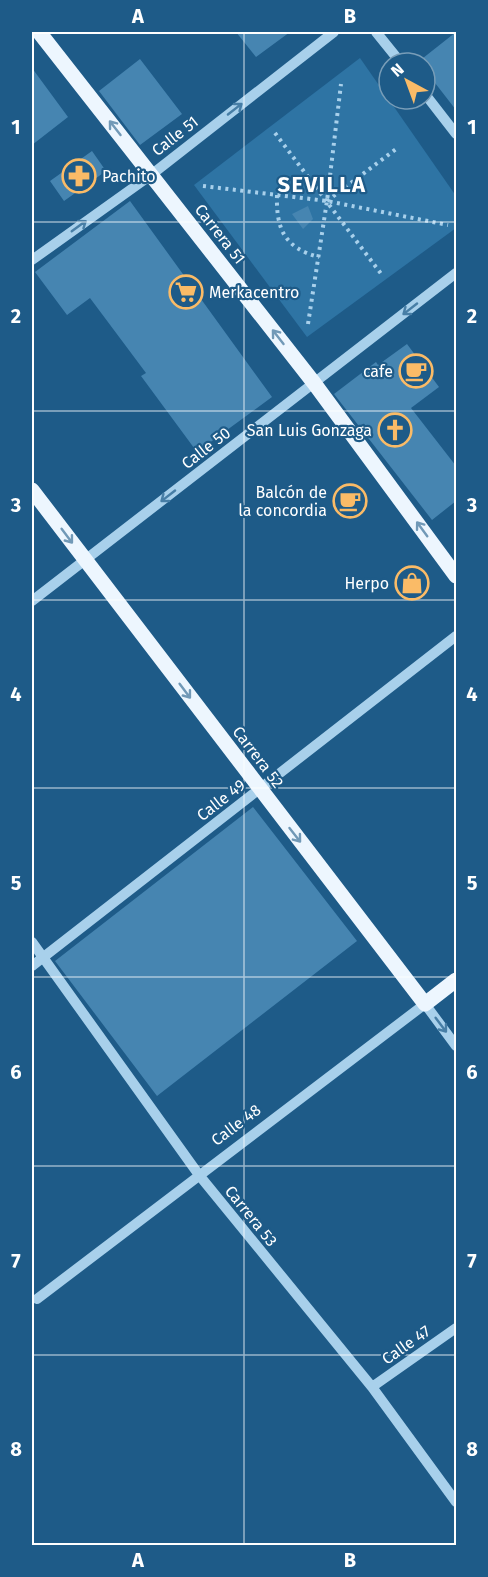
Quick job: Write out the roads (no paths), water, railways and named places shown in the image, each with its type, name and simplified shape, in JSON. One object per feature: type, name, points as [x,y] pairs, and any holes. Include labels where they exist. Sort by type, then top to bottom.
[{"type":"main road","name":"Carrera 51","points":[[39,32],[314,383],[456,576]]},
{"type":"main road","name":"Carrera 52","points":[[32,490],[425,1004]]},
{"type":"main road","name":"Calle 48","points":[[425,1004],[456,980]]},
{"type":"street","name":"Calle 51","points":[[32,260],[151,175],[334,32]]},
{"type":"street","points":[[376,32],[391,51]]},
{"type":"street","points":[[437,109],[456,134]]},
{"type":"street","name":"Calle 50","points":[[32,602],[456,273]]},
{"type":"street","name":"Calle 49","points":[[32,966],[456,636]]},
{"type":"street","name":"Carrera 53","points":[[32,942],[198,1176],[372,1387],[456,1502]]},
{"type":"street","name":"Carrera 52","points":[[425,1004],[456,1046]]},
{"type":"street","name":"Calle 48","points":[[37,1299],[425,1004]]},
{"type":"street","name":"Calle 47","points":[[372,1387],[456,1328]]},
{"type":"place","name":"Pachito","points":[[79,176]]},
{"type":"place","name":"Merkacentro","points":[[186,292]]},
{"type":"place","name":"cafe","points":[[416,371]]},
{"type":"place","name":"San Luis Gonzaga","points":[[395,430]]},
{"type":"place","name":"Balcón de la concordia","points":[[350,501]]},
{"type":"place","name":"Herpo","points":[[412,583]]},
{"type":"district","name":"SEVILLA","points":[[322,184]]}]
